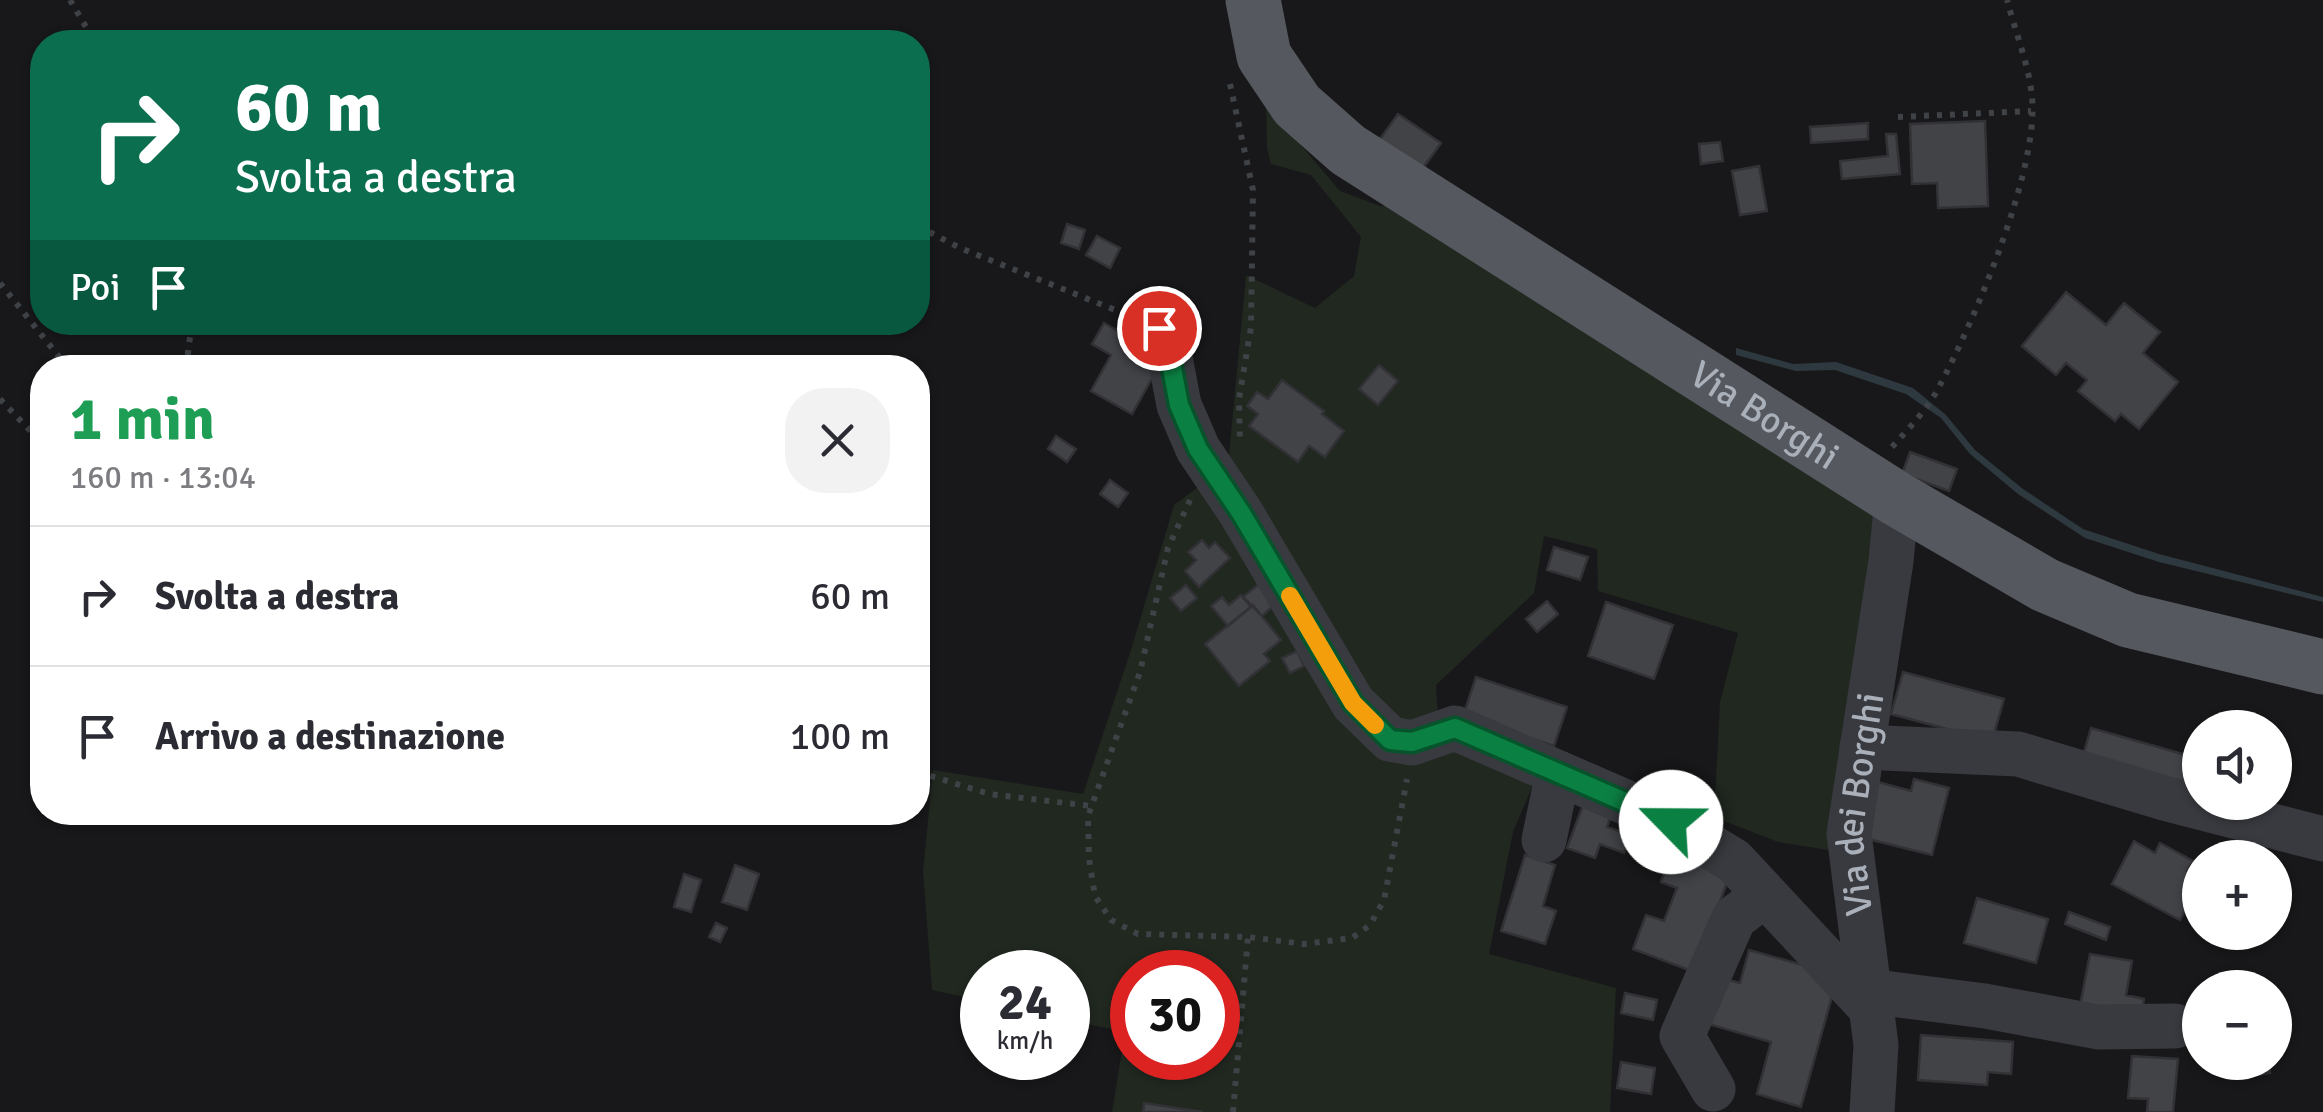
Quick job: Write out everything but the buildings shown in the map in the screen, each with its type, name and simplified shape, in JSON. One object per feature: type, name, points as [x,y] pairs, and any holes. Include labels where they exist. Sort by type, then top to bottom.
[{"type":"main road","points":[[1246,65],[1252,0]]},
{"type":"main road","name":"Via Borghi","points":[[1246,65],[1348,150],[1898,500],[2045,585],[2128,620],[2323,667]]},
{"type":"street","points":[[1159,328],[1168,347],[1179,405],[1198,449],[1353,703],[1390,740],[1412,742],[1455,728],[1671,822],[1734,861],[1763,896],[1869,999],[1985,1006],[2098,1027],[2175,1026]]},
{"type":"street","name":"Via dei Borghi","points":[[1872,1112],[1876,1045],[1849,834],[1898,500]]},
{"type":"street","points":[[1862,747],[2018,754],[2180,803],[2323,840]]},
{"type":"street","points":[[1544,840],[1558,773]]},
{"type":"street","points":[[1712,1088],[1682,1036],[1734,918],[1763,896]]},
{"type":"path","points":[[70,0],[88,30]]},
{"type":"path","points":[[1920,417],[1938,389],[1982,290],[2024,174],[2032,97],[2007,0]]},
{"type":"path","points":[[1246,65],[1253,190],[1251,328],[1229,497],[1187,502],[1168,548],[1140,672],[1088,816],[1095,896],[1111,920],[1138,934],[1248,936],[1304,944],[1352,938],[1370,926],[1384,900],[1406,783],[1419,740]]},
{"type":"path","points":[[1898,117],[2031,111]]},
{"type":"path","points":[[930,232],[1159,328]]},
{"type":"path","points":[[0,283],[30,320]]},
{"type":"path","points":[[42,335],[58,355]]},
{"type":"path","points":[[0,399],[30,430]]},
{"type":"path","points":[[930,776],[990,794],[1091,806]]},
{"type":"path","points":[[1232,1112],[1248,936]]},
{"type":"shaded area","points":[[1266,104],[1340,191],[1380,206],[1411,206],[1877,507],[1868,644],[1828,850],[1778,842],[1714,817],[1720,702],[1738,633],[1598,591],[1597,549],[1544,536],[1534,593],[1436,685],[1440,746],[1538,773],[1513,832],[1489,954],[1616,988],[1610,1112],[1112,1112],[1117,1080],[1240,1080],[1240,950],[1110,950],[1110,1029],[1090,1025],[1090,950],[960,950],[960,996],[932,990],[923,871],[933,770],[1083,794],[1174,505],[1228,465],[1246,275],[1315,308],[1354,276],[1361,237],[1311,175],[1271,164]]},
{"type":"shaded area","points":[[1736,348],[1793,364],[1836,362],[1913,388],[1946,415],[1975,450],[2023,489],[2083,529],[2159,554],[2323,597],[2323,602],[2159,562],[2085,538],[2018,494],[1970,454],[1941,418],[1906,394],[1835,370],[1796,371],[1736,355]]},
{"type":"slow traffic","points":[[1290,596],[1353,703],[1375,725]]},
{"type":"route","points":[[1159,328],[1168,347],[1179,405],[1198,449],[1241,513],[1353,703],[1390,740],[1412,742],[1455,728],[1671,822]]}]
